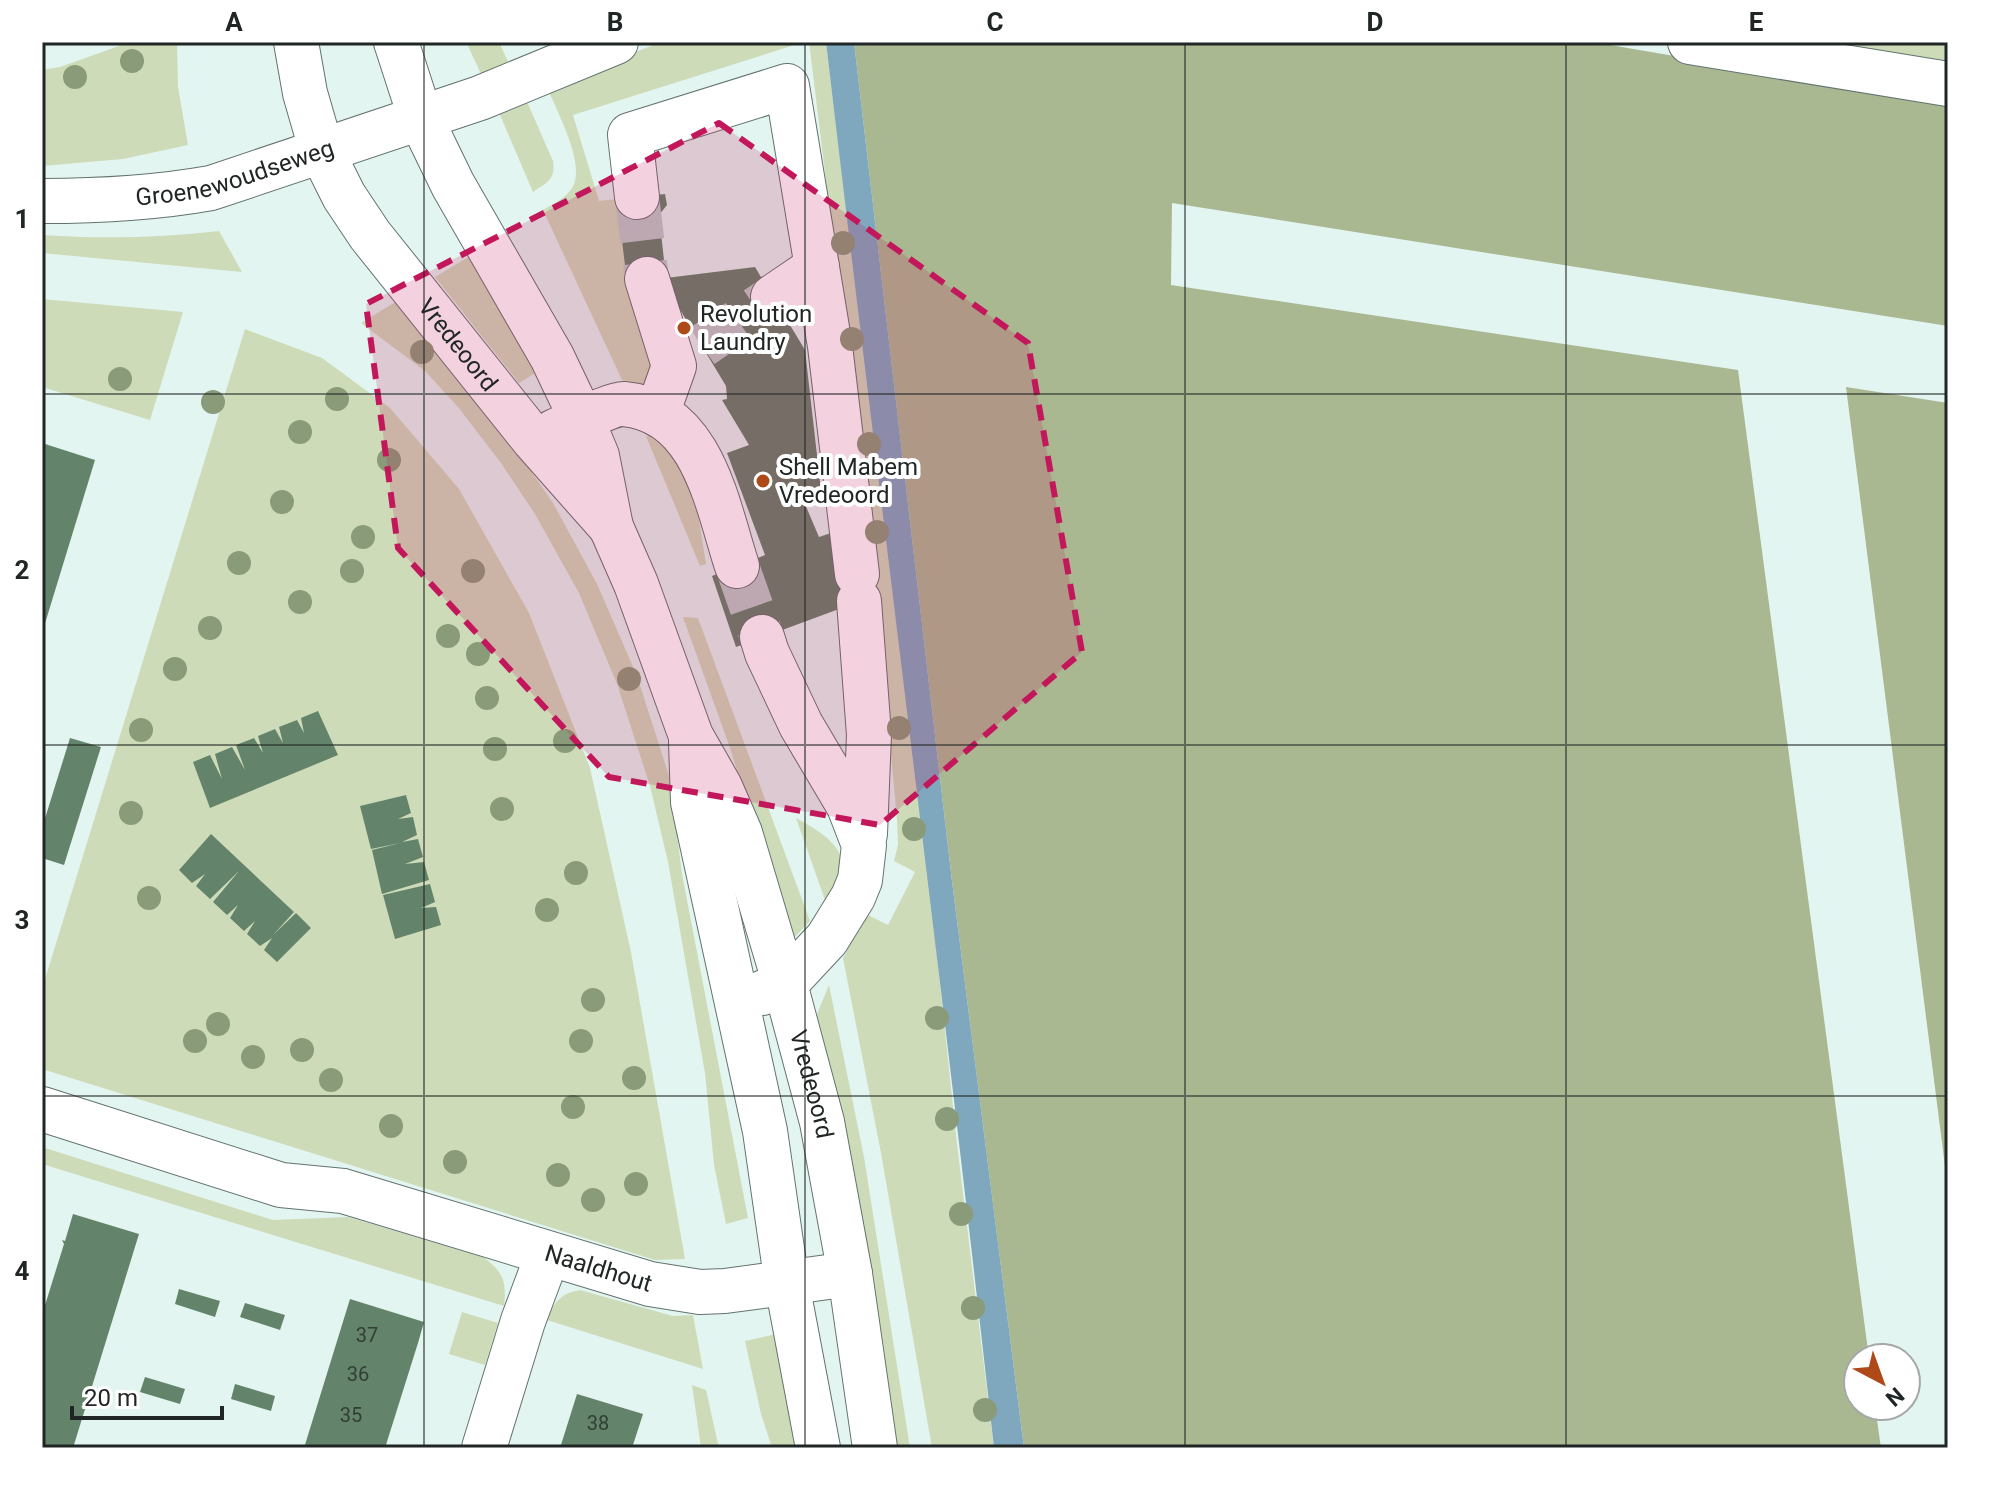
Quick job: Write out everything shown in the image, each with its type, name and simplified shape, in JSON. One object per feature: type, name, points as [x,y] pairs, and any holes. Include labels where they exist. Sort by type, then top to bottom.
[{"type":"street","name":"Vredeoord","points":[[296,42],[305,93],[322,152],[344,196],[370,235],[534,440],[611,527]]},
{"type":"street","name":"Vredeoord","points":[[396,42],[421,119],[453,185],[552,357],[582,420],[597,456],[611,527],[636,584],[691,736],[720,787],[740,833],[822,1122],[850,1274],[875,1448]]},
{"type":"street","name":"Groenewoudseweg","points":[[42,201],[99,201],[211,188],[480,98],[616,42]]},
{"type":"street","points":[[1690,42],[1948,84]]},
{"type":"street","points":[[637,197],[630,135],[787,86],[830,346],[858,588],[869,735],[864,845],[860,880],[827,939],[785,984],[736,1003]]},
{"type":"street","points":[[773,297],[817,267]]},
{"type":"street","points":[[647,279],[688,356],[657,414]]},
{"type":"street","points":[[534,440],[621,404],[657,414],[675,424],[702,462],[737,566]]},
{"type":"street","points":[[762,637],[801,725],[849,806],[864,845]]},
{"type":"street","name":"Vredeoord","points":[[691,736],[693,802],[765,1131],[787,1284],[818,1448]]},
{"type":"street","points":[[42,1109],[281,1185],[343,1191],[548,1254]]},
{"type":"street","name":"Naaldhout","points":[[484,1448],[523,1321],[548,1254],[675,1289],[713,1291],[850,1274]]},
{"type":"highlighted area","points":[[719,123],[1028,343],[1082,652],[880,825],[609,777],[398,548],[366,304]]},
{"type":"green space","points":[[130,42],[177,42],[178,87],[188,145],[123,159],[42,166],[42,70],[60,67]]},
{"type":"green space","points":[[466,42],[499,42],[510,66],[483,78]]},
{"type":"green space","points":[[661,42],[804,42],[573,115],[599,201],[617,199],[655,372],[648,386],[622,380],[543,210],[566,195],[576,178],[573,152],[547,87]]},
{"type":"green space","points":[[809,42],[826,42],[930,890],[994,1448],[932,1448],[881,1153],[843,958],[866,914],[888,925],[915,872],[894,861],[898,845],[897,820],[876,587]]},
{"type":"green space","points":[[854,42],[1593,42],[1948,103],[1948,326],[1172,203],[1171,285],[1738,370],[1867,1342],[1842,1342],[1842,1422],[1877,1422],[1881,1448],[1024,1448],[952,881]]},
{"type":"green space","points":[[1795,42],[1948,43],[1948,66]]},
{"type":"green space","points":[[525,97],[554,167],[549,180],[533,192],[497,108]]},
{"type":"green space","points":[[219,231],[242,272],[42,253],[42,235],[130,237]]},
{"type":"green space","points":[[470,256],[537,372],[519,383],[435,277]]},
{"type":"green space","points":[[42,299],[183,312],[150,420],[42,387]]},
{"type":"green space","points":[[397,301],[517,451],[553,503],[597,584],[637,676],[670,779],[682,874],[748,1218],[726,1224],[714,1165],[705,1073],[668,862],[650,786],[617,684],[579,593],[535,514],[501,463],[458,407],[425,371],[361,323]]},
{"type":"green space","points":[[245,329],[322,358],[390,408],[459,489],[529,613],[590,768],[631,952],[685,1259],[655,1260],[42,1069],[42,989]]},
{"type":"green space","points":[[1846,387],[1948,403],[1948,1190]]},
{"type":"green space","points":[[660,435],[671,447],[696,501],[706,564],[700,566],[646,436]]},
{"type":"green space","points":[[683,617],[698,618],[810,921],[791,941],[729,745]]},
{"type":"green space","points":[[796,818],[831,842],[841,858],[841,880],[825,900]]},
{"type":"green space","points":[[829,985],[864,1157],[910,1448],[897,1448],[812,1026]]},
{"type":"green space","points":[[42,1147],[273,1220],[348,1217],[483,1257],[502,1278],[504,1306],[42,1164]]},
{"type":"green space","points":[[580,1290],[673,1316],[693,1315],[703,1369],[547,1320],[559,1300]]},
{"type":"green space","points":[[462,1312],[498,1323],[485,1365],[449,1354]]},
{"type":"green space","points":[[776,1334],[806,1448],[772,1448],[761,1414],[745,1341]]},
{"type":"green space","points":[[692,1385],[706,1390],[719,1448],[701,1448]]},
{"type":"water","points":[[826,42],[854,42],[952,881],[1024,1448],[994,1448]]},
{"type":"building","points":[[665,194],[667,205],[659,215],[666,278],[755,267],[805,350],[821,490],[802,497],[819,537],[840,530],[866,599],[736,647],[712,576],[765,555],[727,453],[749,445],[722,400],[727,399],[726,386],[661,278],[627,282],[617,199]]},
{"type":"building","points":[[42,443],[95,460],[43,630],[42,630]]},
{"type":"building","points":[[318,711],[338,755],[210,808],[193,762],[210,755],[222,779],[215,754],[232,747],[245,770],[236,745],[254,738],[263,753],[258,736],[275,729],[283,743],[279,727],[297,720],[304,733],[301,718]]},
{"type":"building","points":[[70,738],[101,747],[64,865],[42,858],[42,828]]},
{"type":"building","points":[[406,795],[411,813],[398,819],[413,817],[417,835],[402,842],[418,839],[423,857],[405,864],[424,862],[429,880],[382,894],[372,850],[400,843],[371,849],[360,806]]},
{"type":"building","points":[[211,834],[294,912],[273,935],[296,913],[311,928],[277,962],[264,950],[272,938],[260,946],[247,934],[255,921],[244,931],[230,918],[238,905],[227,915],[213,902],[239,871],[210,899],[196,886],[205,874],[192,883],[179,870]]},
{"type":"building","points":[[430,884],[435,902],[421,908],[436,907],[441,925],[395,939],[383,895]]},
{"type":"building","points":[[73,1214],[139,1234],[73,1448],[42,1448],[42,1315],[64,1244],[62,1240],[65,1241]]},
{"type":"building","points":[[179,1289],[220,1301],[215,1317],[175,1304]]},
{"type":"building","points":[[350,1299],[424,1322],[418,1343],[385,1448],[304,1448]]},
{"type":"building","points":[[245,1303],[285,1315],[280,1330],[240,1317]]},
{"type":"building","points":[[145,1377],[185,1389],[180,1404],[140,1392]]},
{"type":"building","points":[[235,1384],[275,1396],[271,1411],[231,1399]]},
{"type":"building","points":[[577,1394],[643,1414],[632,1448],[560,1448]]},
{"type":"tunnel","points":[[637,197],[647,279]]},
{"type":"tunnel","points":[[702,346],[773,297]]},
{"type":"tunnel","points":[[737,566],[762,637]]},
{"type":"place","name":"Revolution Laundry","points":[[684,328]]},
{"type":"place","name":"Shell Mabem Vredeoord","points":[[763,481]]}]
